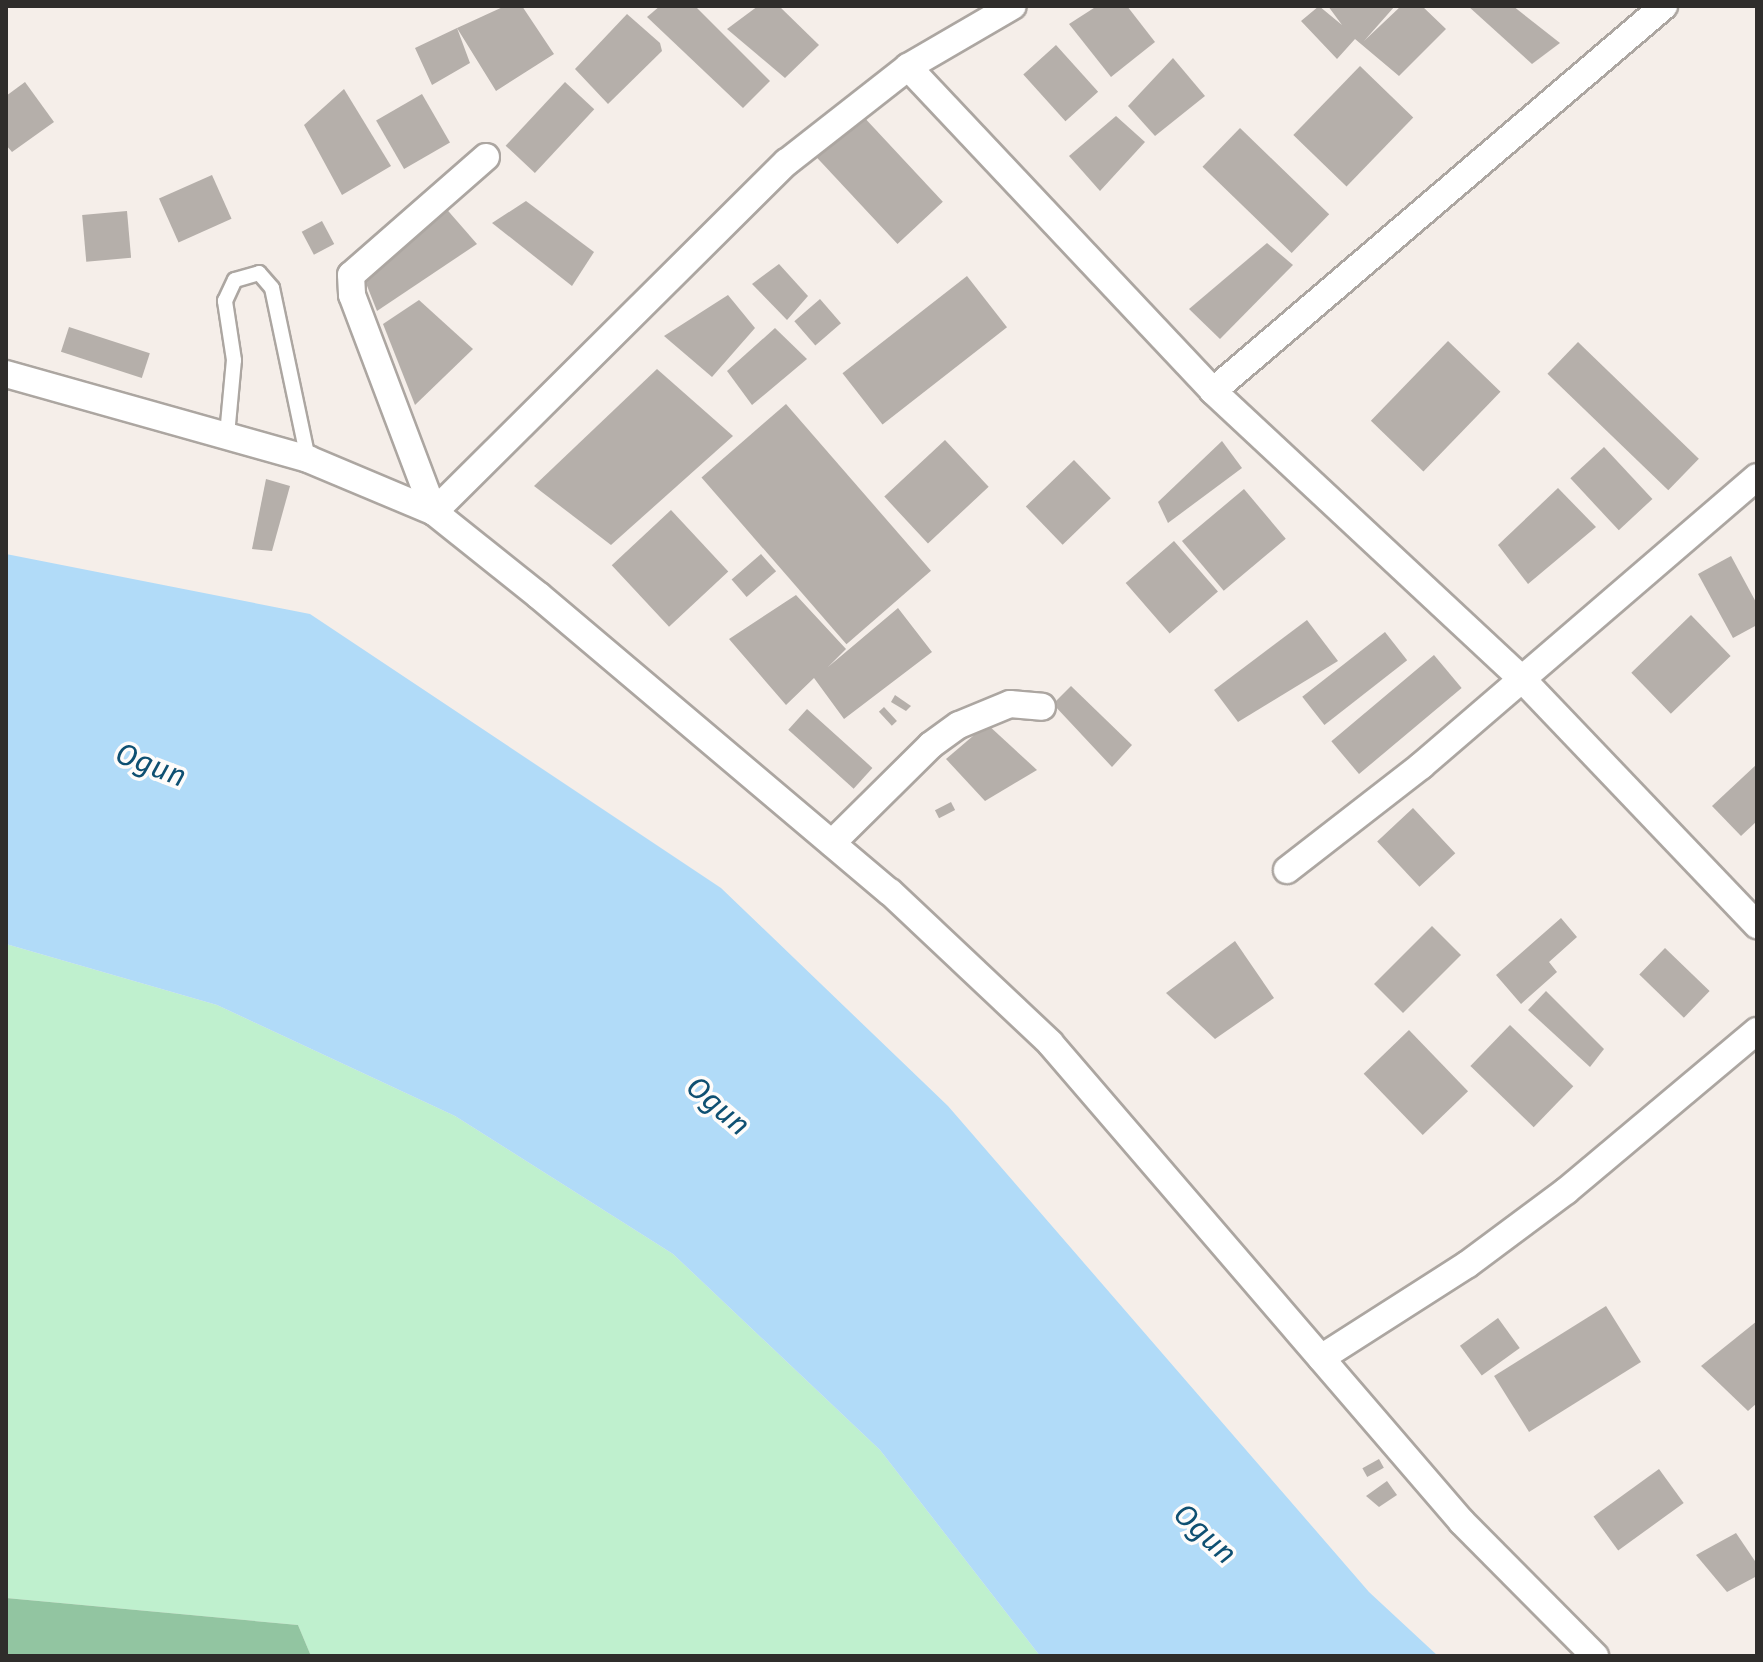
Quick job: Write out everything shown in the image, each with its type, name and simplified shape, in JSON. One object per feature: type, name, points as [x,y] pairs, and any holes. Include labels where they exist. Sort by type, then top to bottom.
[{"type":"street","points":[[434,512],[787,162],[908,67],[1013,6]]},
{"type":"street","points":[[1213,391],[1664,6]]},
{"type":"street","points":[[908,67],[1213,391],[1521,678],[1757,925]]},
{"type":"street","points":[[434,512],[352,295],[351,275],[486,157]]},
{"type":"street","points":[[6,374],[308,459],[434,512],[832,843],[1050,1043],[1462,1522],[1595,1656]]},
{"type":"street","points":[[1287,870],[1421,766],[1757,477]]},
{"type":"street","points":[[832,843],[931,745],[959,725],[1010,704],[1042,707]]},
{"type":"street","points":[[1321,1358],[1468,1264],[1554,1200],[1757,1031]]},
{"type":"lane","points":[[227,435],[234,360],[225,301],[235,280],[259,273],[272,288],[308,459]]},
{"type":"green space","points":[[6,944],[217,1005],[455,1116],[673,1254],[880,1450],[1040,1656],[311,1656],[298,1625],[6,1598]]},
{"type":"green space","points":[[6,1598],[298,1625],[311,1656],[6,1656]]},
{"type":"water","name":"Ogun","points":[[6,554],[310,614],[721,888],[948,1106],[1369,1592],[1438,1656],[1040,1656],[880,1450],[673,1254],[455,1116],[217,1005],[6,944]]},
{"type":"building","points":[[505,6],[522,6],[554,54],[496,91],[457,28]]},
{"type":"building","points":[[660,6],[695,6],[770,81],[743,108],[647,17]]},
{"type":"building","points":[[758,6],[779,6],[819,45],[785,78],[727,29]]},
{"type":"building","points":[[1097,6],[1127,6],[1155,42],[1111,77],[1069,24]]},
{"type":"building","points":[[1319,6],[1342,25],[1328,6],[1395,6],[1364,41],[1401,6],[1422,6],[1446,29],[1399,76],[1355,39],[1337,59],[1301,21]]},
{"type":"building","points":[[1468,6],[1513,6],[1560,43],[1532,64]]},
{"type":"building","points":[[627,14],[660,43],[662,51],[608,104],[575,69]]},
{"type":"building","points":[[457,28],[470,63],[432,85],[415,48]]},
{"type":"building","points":[[1056,45],[1098,92],[1065,121],[1023,74]]},
{"type":"building","points":[[1173,58],[1205,96],[1155,136],[1128,106]]},
{"type":"building","points":[[1360,66],[1413,117],[1347,186],[1293,135]]},
{"type":"building","points":[[25,82],[54,122],[12,152],[6,145],[6,96]]},
{"type":"building","points":[[565,82],[594,109],[535,173],[506,146]]},
{"type":"building","points":[[344,89],[391,166],[342,195],[304,125]]},
{"type":"building","points":[[422,94],[450,142],[404,169],[376,120]]},
{"type":"building","points":[[861,114],[943,202],[897,244],[816,156]]},
{"type":"building","points":[[1116,116],[1145,142],[1100,191],[1069,156]]},
{"type":"building","points":[[1240,128],[1329,214],[1292,253],[1202,167]]},
{"type":"building","points":[[212,175],[232,219],[179,242],[159,199]]},
{"type":"building","points":[[526,201],[594,252],[572,286],[492,223]]},
{"type":"building","points":[[443,205],[477,244],[377,311],[360,268]]},
{"type":"building","points":[[127,211],[131,258],[86,262],[82,215]]},
{"type":"building","points":[[322,221],[334,244],[314,255],[302,232]]},
{"type":"building","points":[[1267,243],[1293,265],[1220,339],[1189,309]]},
{"type":"building","points":[[779,264],[808,296],[787,320],[752,284]]},
{"type":"building","points":[[967,276],[1007,327],[883,424],[842,373]]},
{"type":"building","points":[[728,295],[755,328],[712,377],[664,336]]},
{"type":"building","points":[[820,299],[841,323],[815,345],[794,321]]},
{"type":"building","points":[[419,300],[473,349],[415,405],[383,324]]},
{"type":"building","points":[[69,327],[150,353],[142,378],[61,352]]},
{"type":"building","points":[[775,328],[807,359],[752,405],[727,371]]},
{"type":"building","points":[[1448,341],[1501,392],[1423,472],[1371,421]]},
{"type":"building","points":[[1578,342],[1699,459],[1668,490],[1547,374]]},
{"type":"building","points":[[657,369],[733,436],[611,545],[534,486]]},
{"type":"building","points":[[786,404],[931,571],[846,644],[701,477]]},
{"type":"building","points":[[945,440],[989,487],[928,543],[884,497]]},
{"type":"building","points":[[1222,441],[1242,468],[1168,523],[1158,502]]},
{"type":"building","points":[[1604,447],[1652,499],[1619,530],[1570,478]]},
{"type":"building","points":[[1074,460],[1111,498],[1063,545],[1026,507]]},
{"type":"building","points":[[266,479],[290,486],[272,551],[252,549]]},
{"type":"building","points":[[1558,488],[1596,527],[1528,584],[1498,545]]},
{"type":"building","points":[[1244,489],[1286,539],[1224,591],[1182,541]]},
{"type":"building","points":[[671,510],[728,571],[669,627],[612,565]]},
{"type":"building","points":[[1174,541],[1218,592],[1170,634],[1126,583]]},
{"type":"building","points":[[761,554],[776,571],[747,597],[732,580]]},
{"type":"building","points":[[1731,556],[1757,604],[1757,625],[1733,638],[1698,574]]},
{"type":"building","points":[[796,595],[846,649],[828,667],[898,608],[932,652],[844,719],[814,678],[786,705],[729,639]]},
{"type":"building","points":[[1691,615],[1731,656],[1671,714],[1631,673]]},
{"type":"building","points":[[1307,620],[1338,661],[1238,722],[1214,690]]},
{"type":"building","points":[[1385,632],[1407,660],[1324,725],[1302,697]]},
{"type":"building","points":[[1434,655],[1462,688],[1359,774],[1331,741]]},
{"type":"building","points":[[1071,686],[1132,745],[1112,767],[1053,704]]},
{"type":"building","points":[[895,695],[911,706],[906,711],[891,702]]},
{"type":"building","points":[[884,707],[897,721],[892,726],[879,712]]},
{"type":"building","points":[[807,709],[872,768],[854,789],[788,730]]},
{"type":"building","points":[[987,724],[1037,770],[985,801],[946,759]]},
{"type":"building","points":[[1757,764],[1757,821],[1741,836],[1712,806]]},
{"type":"building","points":[[951,802],[955,810],[939,818],[935,810]]},
{"type":"building","points":[[1413,808],[1455,853],[1419,887],[1377,841]]},
{"type":"building","points":[[1561,918],[1577,937],[1549,962],[1557,972],[1521,1004],[1496,975]]},
{"type":"building","points":[[1432,926],[1461,955],[1403,1013],[1374,984]]},
{"type":"building","points":[[1235,941],[1274,998],[1215,1039],[1166,993]]},
{"type":"building","points":[[1665,948],[1710,991],[1684,1018],[1639,975]]},
{"type":"building","points":[[1546,991],[1604,1049],[1590,1067],[1528,1010]]},
{"type":"building","points":[[1510,1025],[1573,1086],[1534,1127],[1470,1066]]},
{"type":"building","points":[[1409,1030],[1468,1091],[1423,1135],[1364,1074]]},
{"type":"building","points":[[1606,1306],[1641,1362],[1529,1432],[1494,1376]]},
{"type":"building","points":[[1498,1318],[1520,1348],[1482,1376],[1460,1346]]},
{"type":"building","points":[[1757,1321],[1757,1403],[1748,1411],[1701,1366]]},
{"type":"building","points":[[1379,1459],[1384,1468],[1367,1477],[1362,1468]]},
{"type":"building","points":[[1659,1469],[1684,1503],[1618,1551],[1593,1517]]},
{"type":"building","points":[[1387,1481],[1397,1495],[1379,1507],[1366,1496]]},
{"type":"building","points":[[1736,1533],[1757,1564],[1757,1576],[1727,1592],[1696,1555]]}]
